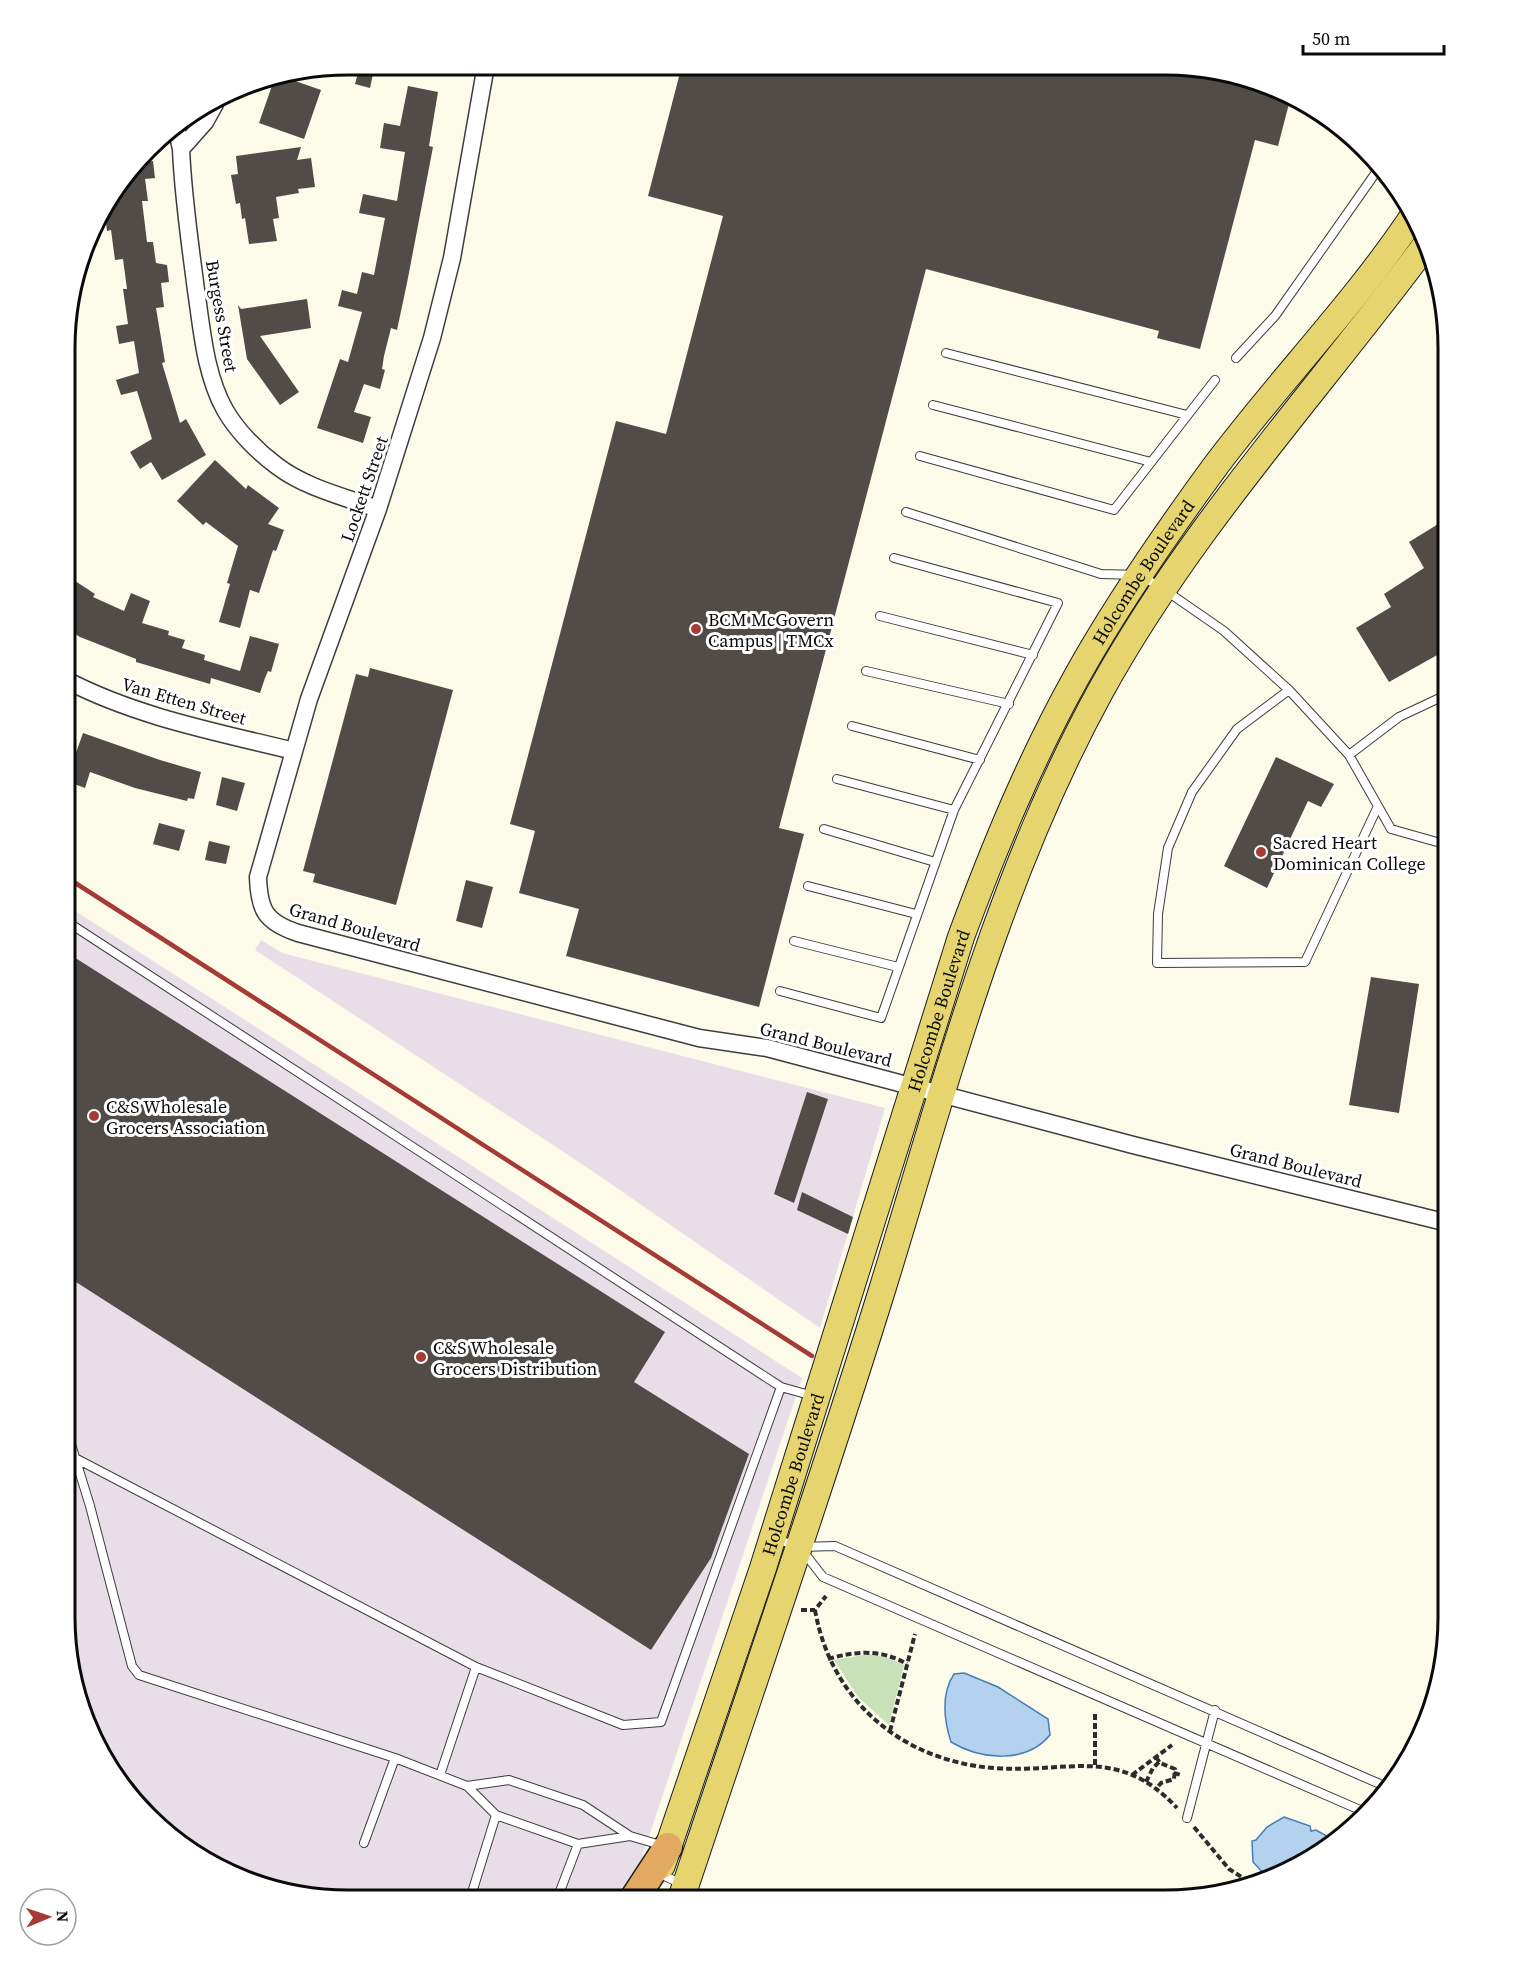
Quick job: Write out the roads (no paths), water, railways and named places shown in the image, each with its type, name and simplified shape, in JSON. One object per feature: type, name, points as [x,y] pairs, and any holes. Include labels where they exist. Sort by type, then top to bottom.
[{"type":"highway","points":[[640,1890],[659,1864]]},
{"type":"main road","name":"Holcombe Boulevard","points":[[652,1890],[659,1864],[772,1538],[961,937],[1019,792],[1077,676],[1139,575],[1215,466],[1352,299],[1408,223]]},
{"type":"main road","name":"Holcombe Boulevard","points":[[684,1890],[800,1547],[987,952],[1017,869],[1052,787],[1100,692],[1162,588],[1231,491],[1379,308],[1421,252]]},
{"type":"street","name":"Lockett Street","points":[[267,916],[259,899],[258,877],[309,699],[378,509],[413,403],[452,258],[484,75]]},
{"type":"street","points":[[181,149],[205,122],[210,112]]},
{"type":"street","name":"Burgess Street","points":[[178,135],[181,149],[183,197],[204,344],[210,374],[225,410],[247,438],[278,467],[317,487],[378,509]]},
{"type":"street","name":"Van Etten Street","points":[[75,685],[135,710],[294,751]]},
{"type":"street","name":"Grand Boulevard","points":[[267,916],[278,927],[298,933],[699,1038],[766,1048],[1438,1220]]},
{"type":"lane","points":[[1236,358],[1275,316],[1375,174]]},
{"type":"lane","points":[[946,353],[1187,415]]},
{"type":"lane","points":[[920,456],[1114,510],[1215,380]]},
{"type":"lane","points":[[933,405],[1151,462]]},
{"type":"lane","points":[[906,512],[1101,574],[1139,575],[1162,588],[1224,631],[1289,690],[1349,755],[1391,829],[1438,842]]},
{"type":"lane","points":[[780,991],[881,1018],[954,810],[1058,603],[894,558]]},
{"type":"lane","points":[[879,616],[1033,655]]},
{"type":"lane","points":[[866,671],[1008,704]]},
{"type":"lane","points":[[1289,690],[1237,729],[1192,792],[1168,848],[1158,914],[1157,963],[1305,962],[1378,806]]},
{"type":"lane","points":[[1349,755],[1399,717],[1438,699]]},
{"type":"lane","points":[[852,726],[980,760]]},
{"type":"lane","points":[[837,779],[954,810]]},
{"type":"lane","points":[[824,830],[935,862]]},
{"type":"lane","points":[[808,886],[916,914]]},
{"type":"lane","points":[[75,927],[781,1387],[816,1397]]},
{"type":"lane","points":[[794,941],[898,967]]},
{"type":"lane","points":[[75,1458],[476,1668],[623,1725],[661,1722],[781,1387]]},
{"type":"lane","points":[[75,1458],[132,1666],[139,1675],[395,1758],[440,1775],[467,1786],[496,1815],[578,1844],[630,1836]]},
{"type":"lane","points":[[772,1538],[800,1547],[835,1546],[1381,1784]]},
{"type":"lane","points":[[800,1547],[823,1577],[1359,1809]]},
{"type":"lane","points":[[440,1775],[476,1668]]},
{"type":"lane","points":[[1187,1818],[1215,1710]]},
{"type":"lane","points":[[364,1843],[395,1758]]},
{"type":"lane","points":[[467,1786],[509,1780],[583,1805],[630,1836],[681,1890]]},
{"type":"lane","points":[[473,1890],[496,1815]]},
{"type":"lane","points":[[560,1890],[578,1844]]},
{"type":"water","points":[[964,1673],[998,1687],[1048,1719],[1050,1735],[1029,1751],[1003,1756],[976,1753],[951,1742],[945,1716],[945,1699],[954,1674]]},
{"type":"water","points":[[1284,1817],[1310,1826],[1311,1831],[1316,1830],[1328,1836],[1286,1862],[1262,1872],[1253,1862],[1252,1841],[1256,1840],[1267,1827]]},
{"type":"railway","points":[[75,883],[812,1356]]},
{"type":"place","name":"BCM McGovern Campus | TMCx","points":[[696,629]]},
{"type":"place","name":"Sacred Heart Dominican College","points":[[1261,852]]},
{"type":"place","name":"C&S Wholesale Grocers Association","points":[[94,1116]]},
{"type":"place","name":"C&S Wholesale Grocers Distribution","points":[[421,1357]]}]
